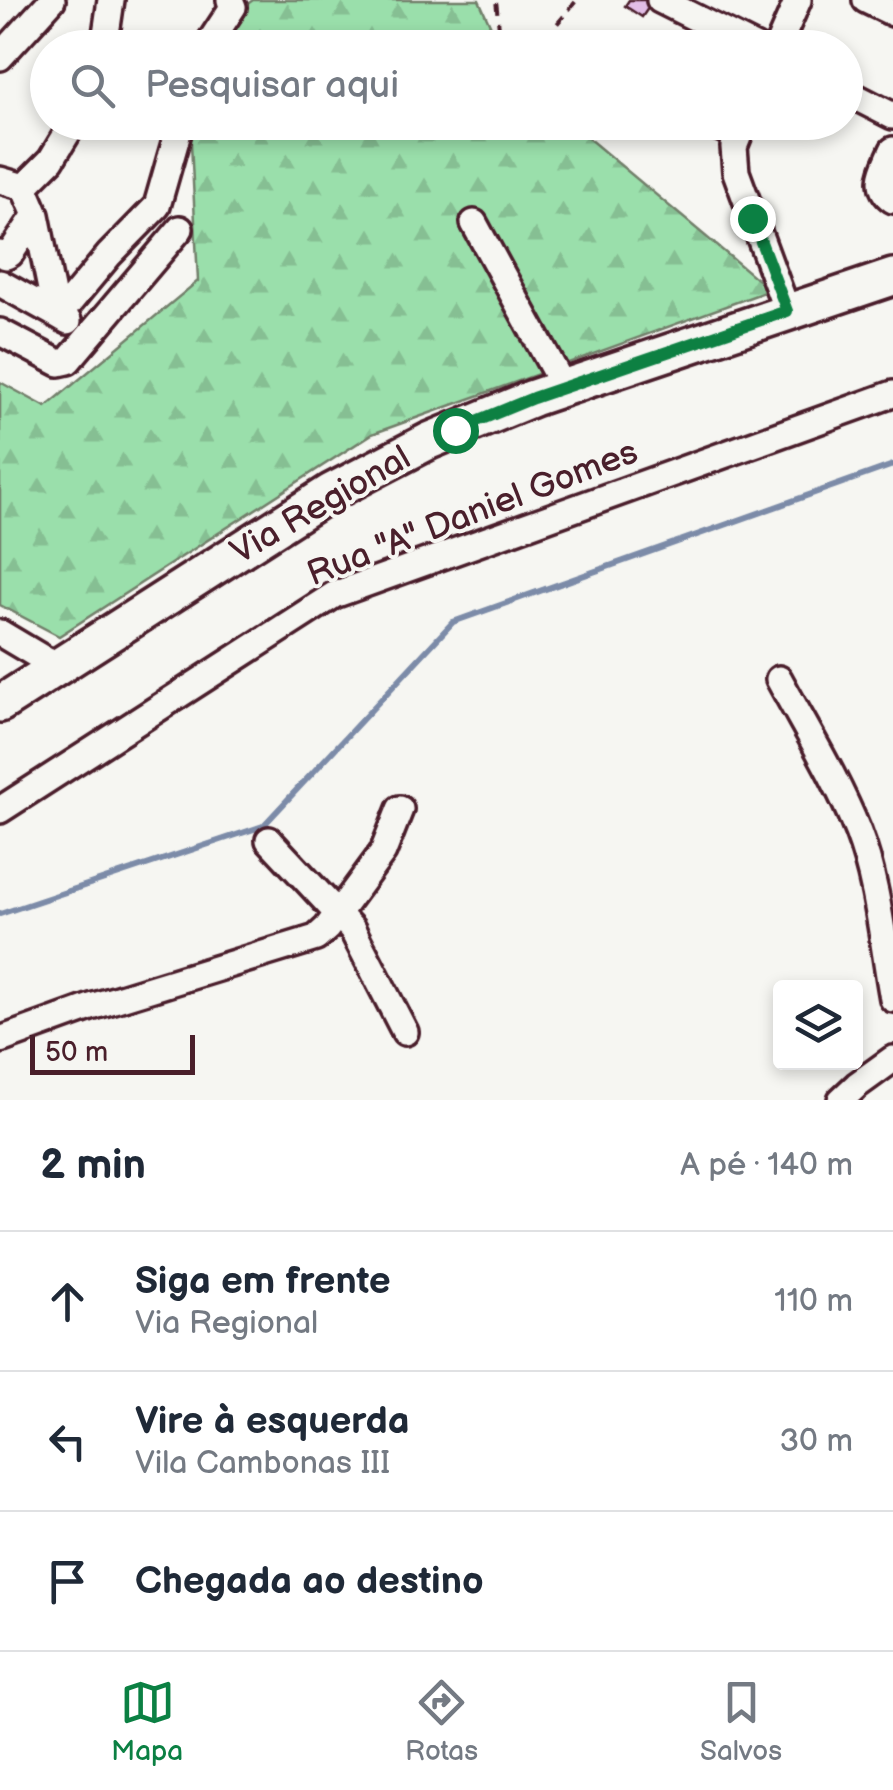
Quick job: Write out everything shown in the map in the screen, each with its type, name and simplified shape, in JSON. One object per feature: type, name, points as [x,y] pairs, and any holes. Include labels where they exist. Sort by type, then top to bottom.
[{"type":"main road","name":"Via Regional","points":[[0,704],[330,492],[378,466],[481,418],[893,276]]},
{"type":"street","points":[[0,57],[52,0]]},
{"type":"street","points":[[107,30],[111,0]]},
{"type":"street","points":[[218,30],[233,7],[230,0]]},
{"type":"street","points":[[660,0],[720,30]]},
{"type":"street","points":[[784,30],[798,0]]},
{"type":"street","points":[[866,0],[893,13]]},
{"type":"street","points":[[863,101],[893,116]]},
{"type":"street","points":[[58,315],[36,215],[12,184],[51,160],[63,140]]},
{"type":"street","points":[[58,315],[158,206],[176,140]]},
{"type":"street","points":[[738,140],[736,172],[787,311]]},
{"type":"street","points":[[893,150],[880,186],[893,200]]},
{"type":"street","points":[[0,254],[10,254],[36,215]]},
{"type":"street","points":[[474,223],[564,388]]},
{"type":"street","points":[[0,332],[59,362],[72,358],[180,228]]},
{"type":"street","points":[[0,282],[89,336]]},
{"type":"street","name":"Rua \"A\" Daniel Gomes","points":[[0,810],[334,596],[893,394]]},
{"type":"street","points":[[0,633],[57,667]]},
{"type":"street","points":[[779,679],[859,834],[871,874],[893,999]]},
{"type":"street","points":[[0,1040],[316,938],[383,852],[400,810]]},
{"type":"street","points":[[269,840],[352,929],[405,1032]]},
{"type":"street","points":[[841,1100],[893,1059]]},
{"type":"path","points":[[496,0],[499,30]]},
{"type":"path","points":[[552,30],[577,0]]},
{"type":"green space","points":[[253,0],[479,0],[492,30],[212,30]]},
{"type":"green space","points":[[191,140],[590,140],[770,290],[372,434],[59,636],[0,605],[0,382],[46,407],[198,281]]},
{"type":"building","points":[[629,0],[653,1],[642,17],[625,6]]},
{"type":"waterway","points":[[0,914],[263,826],[453,622],[893,465]]},
{"type":"route","points":[[455,430],[533,398],[787,311],[752,218]]}]
